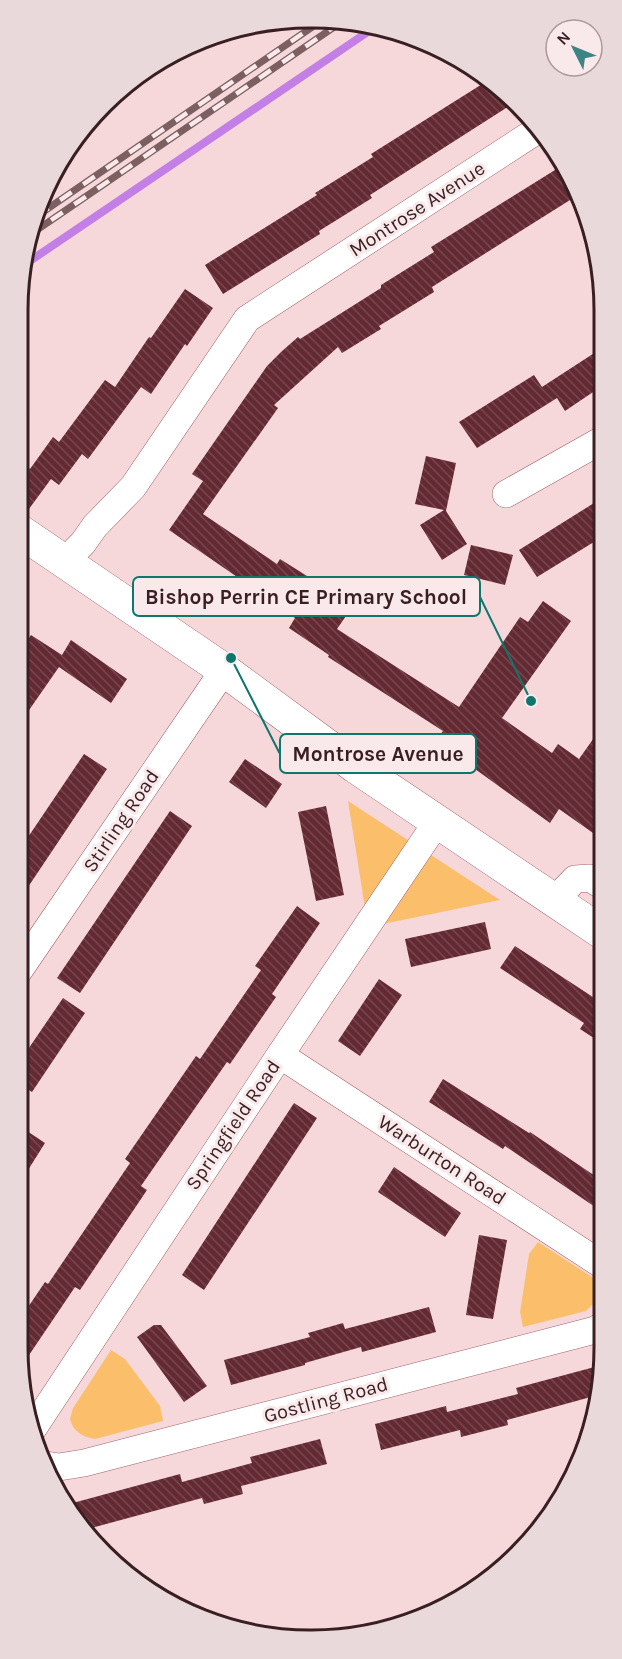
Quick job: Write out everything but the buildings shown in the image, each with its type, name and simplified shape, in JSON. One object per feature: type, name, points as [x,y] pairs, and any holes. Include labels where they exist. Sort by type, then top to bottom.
[{"type":"main road","points":[[28,537],[224,670],[356,767],[594,927]]},
{"type":"street","name":"Montrose Avenue","points":[[65,561],[133,487],[247,319],[531,134]]},
{"type":"street","points":[[506,494],[594,444]]},
{"type":"street","name":"Stirling Road","points":[[28,957],[224,670]]},
{"type":"street","name":"Springfield Road","points":[[38,1421],[437,822]]},
{"type":"street","points":[[555,900],[575,879],[590,878],[594,880]]},
{"type":"street","name":"Warburton Road","points":[[280,1055],[594,1259]]},
{"type":"street","name":"Gostling Road","points":[[55,1466],[84,1463],[594,1330]]},
{"type":"shaded area","points":[[348,801],[500,900],[368,927]]},
{"type":"shaded area","points":[[538,1242],[592,1277],[594,1303],[586,1311],[523,1327],[520,1312],[529,1254]]},
{"type":"shaded area","points":[[111,1350],[125,1359],[160,1406],[163,1421],[95,1439],[90,1438],[76,1430],[70,1419],[73,1408]]},
{"type":"waterway","points":[[34,259],[365,34]]},
{"type":"railway","points":[[48,209],[311,28]]},
{"type":"railway","points":[[41,227],[331,29]]},
{"type":"place","name":"Montrose Avenue","points":[[231,658]]},
{"type":"place","name":"Bishop Perrin CE Primary School","points":[[531,701]]}]
